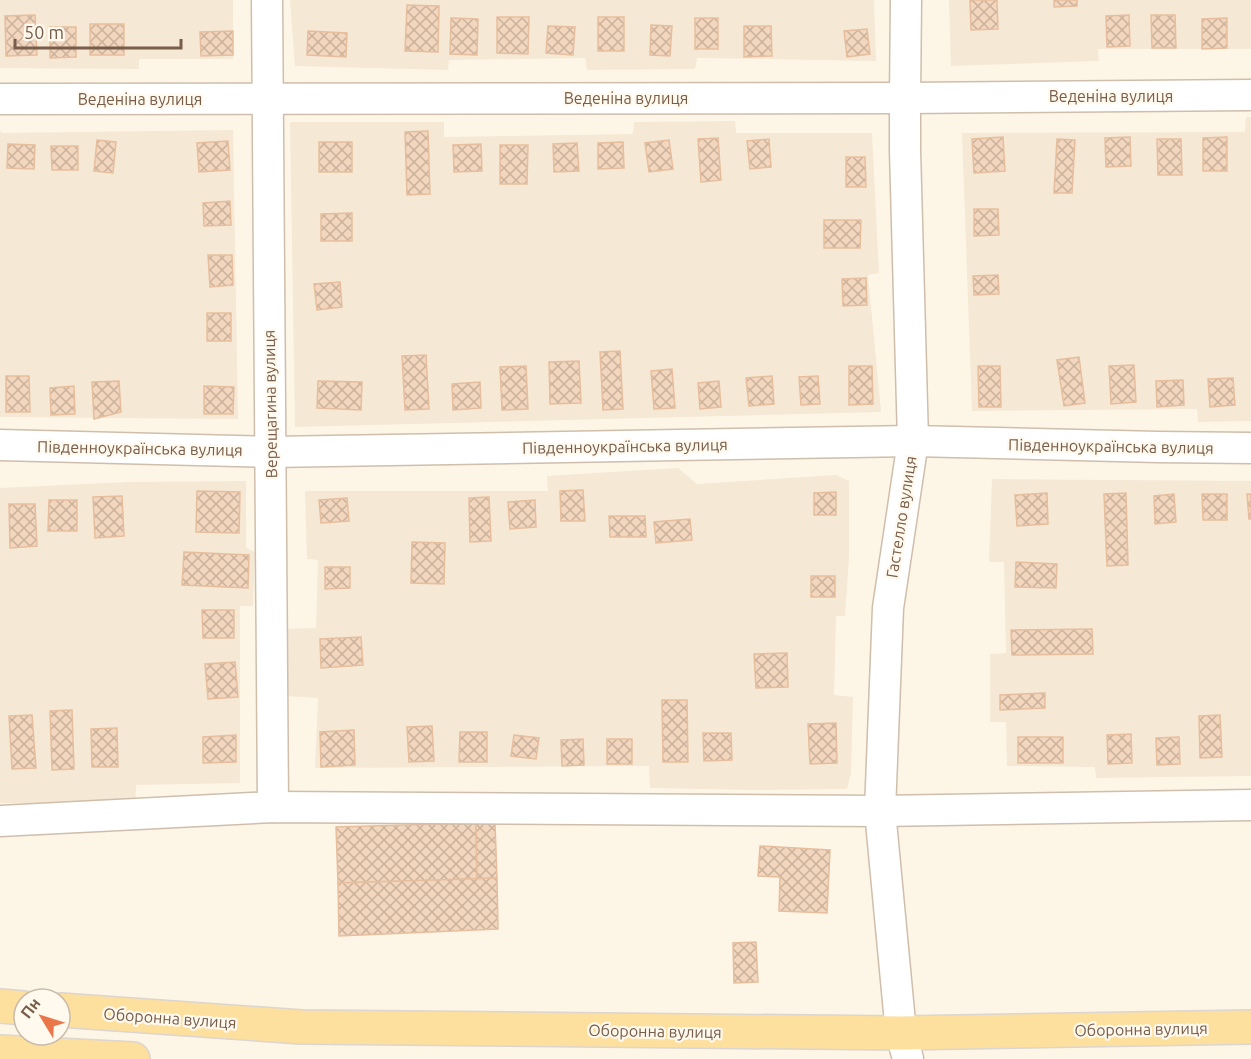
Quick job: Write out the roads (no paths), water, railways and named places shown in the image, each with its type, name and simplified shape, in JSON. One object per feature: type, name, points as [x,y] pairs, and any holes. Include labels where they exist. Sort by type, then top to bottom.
[{"type":"main road","name":"Оборонна вулиця","points":[[72,1011],[302,1027],[905,1046],[1251,1028]]},
{"type":"main road","points":[[0,1052],[133,1059]]},
{"type":"street","name":"Верещагина вулиця","points":[[267,0],[273,807]]},
{"type":"street","name":"Гастелло вулиця","points":[[905,1046],[880,811],[888,608],[913,441],[904,98],[906,0]]},
{"type":"street","name":"Веденіна вулиця","points":[[0,99],[904,98],[1251,95]]},
{"type":"street","name":"Південноукраїнська вулиця","points":[[0,445],[271,452],[913,441],[1251,448]]},
{"type":"street","points":[[0,821],[273,807],[880,811],[1251,805]]}]
